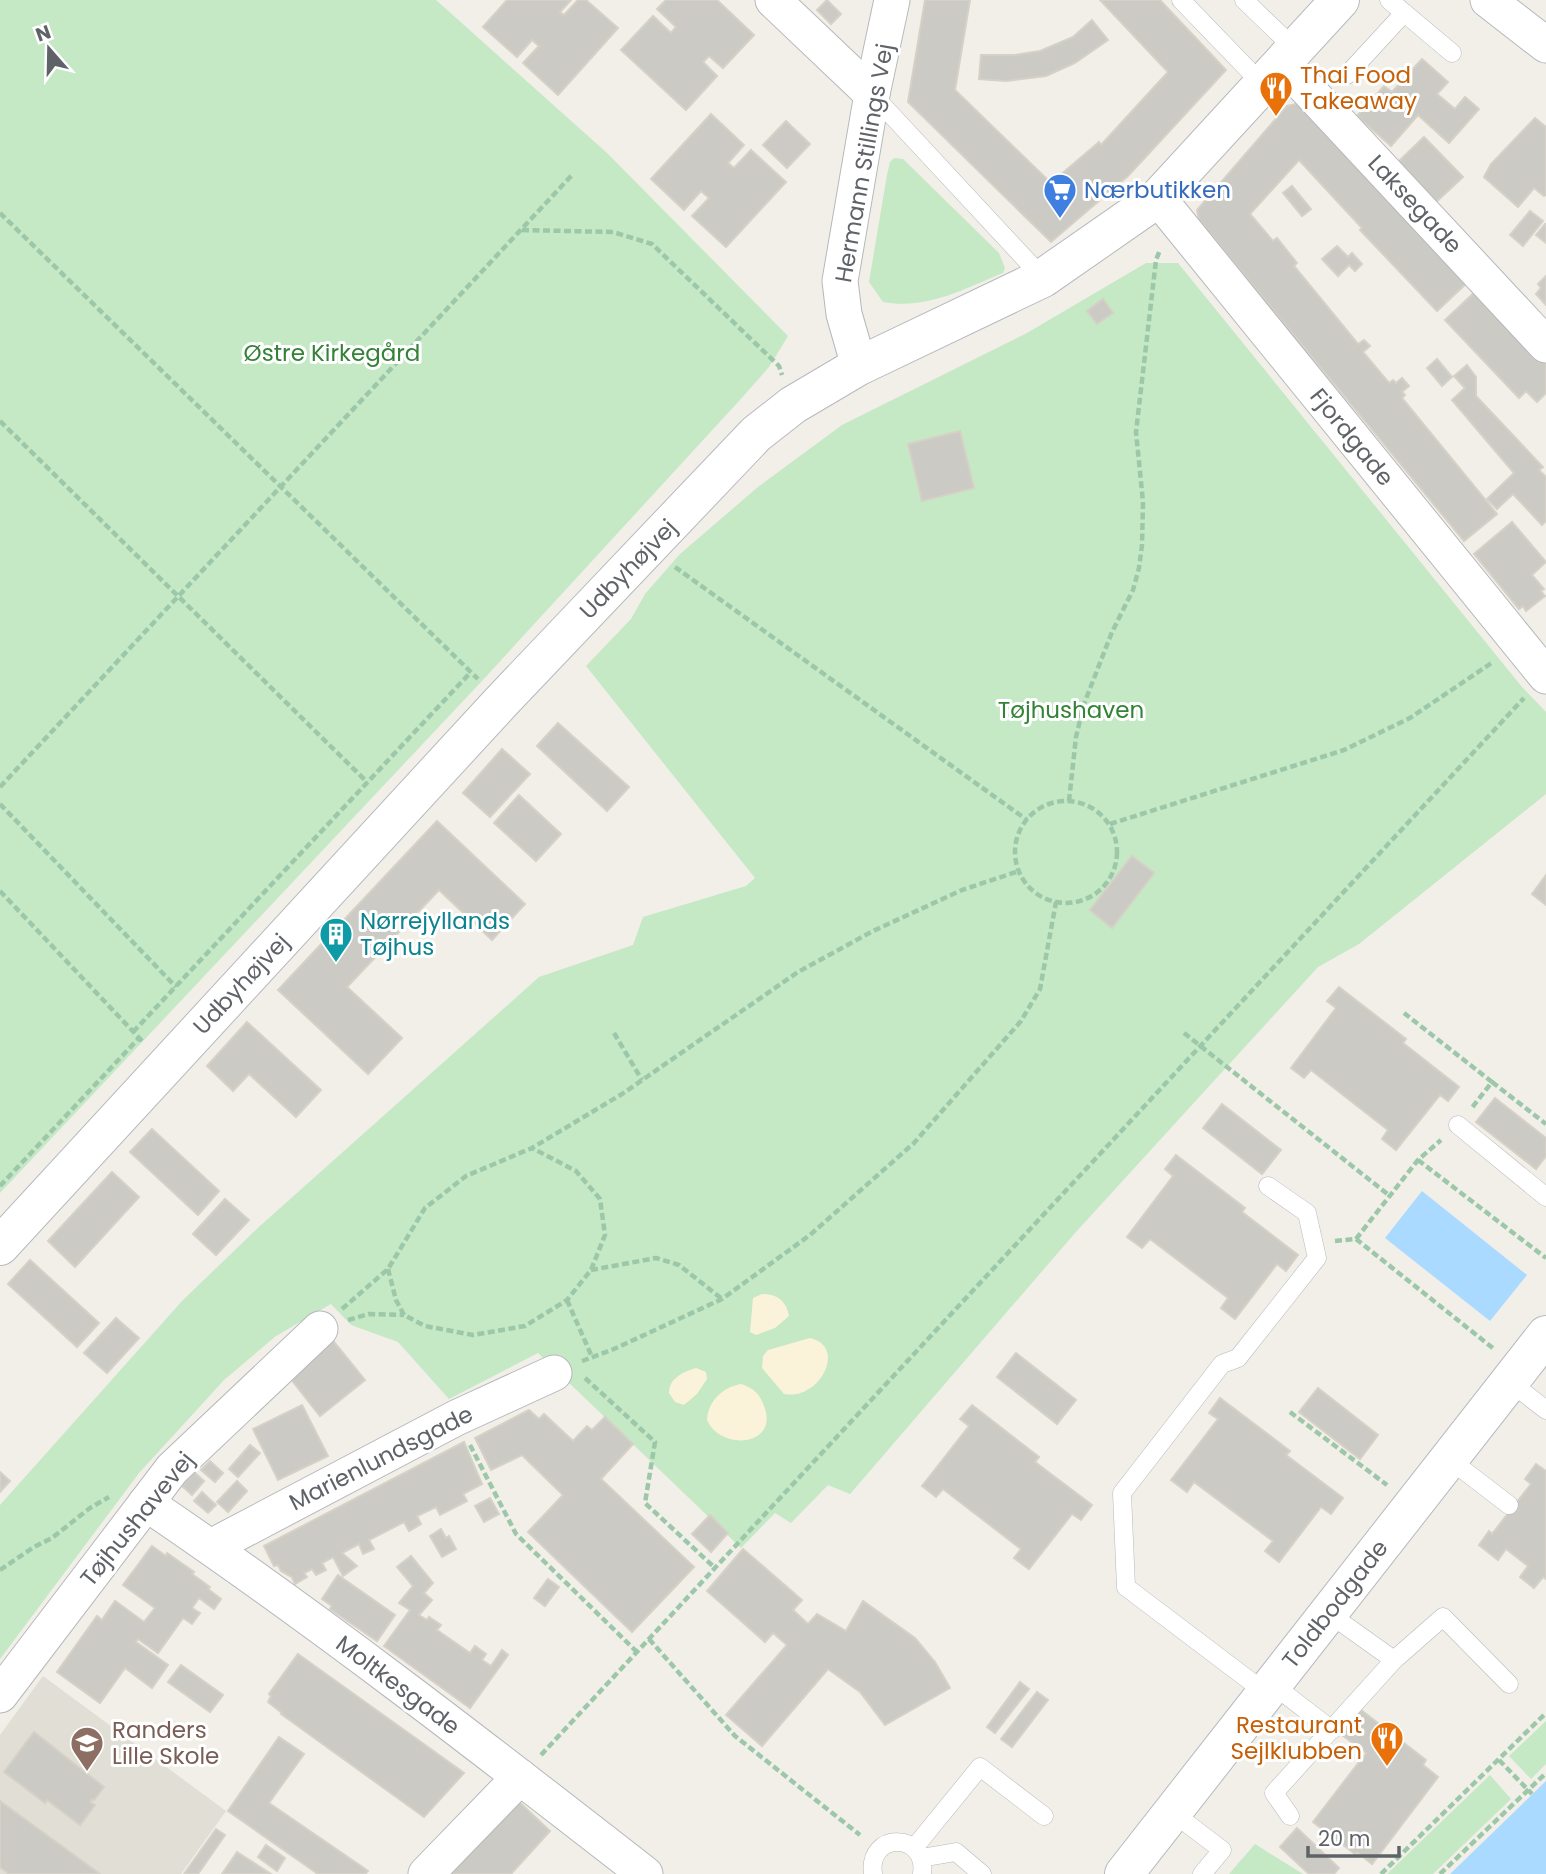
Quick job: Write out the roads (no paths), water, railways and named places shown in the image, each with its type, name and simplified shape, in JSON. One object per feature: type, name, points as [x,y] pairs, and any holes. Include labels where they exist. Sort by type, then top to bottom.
[{"type":"street","points":[[773,0],[873,94]]},
{"type":"street","name":"Hermann Stillings Vej","points":[[859,366],[844,314],[840,281],[892,0]]},
{"type":"street","name":"Udbyhøjvej","points":[[0,1246],[501,702],[756,434],[793,405],[859,366],[1043,278],[1166,207],[1281,66],[1340,0]]},
{"type":"street","points":[[1488,0],[1546,45]]},
{"type":"street","name":"Laksegade","points":[[1281,66],[1546,345]]},
{"type":"street","name":"Fjordgade","points":[[1166,207],[1534,663]]},
{"type":"street","name":"Tøjhushavevej","points":[[0,1695],[172,1469],[320,1329]]},
{"type":"street","name":"Toldbodgade","points":[[1124,1874],[1546,1335]]},
{"type":"street","name":"Marienlundsgade","points":[[211,1547],[456,1418],[562,1370]]},
{"type":"street","name":"Moltkesgade","points":[[146,1503],[211,1547],[520,1777],[645,1874]]},
{"type":"street","points":[[426,1874],[520,1777]]},
{"type":"lane","points":[[1181,0],[1281,66]]},
{"type":"lane","points":[[1244,0],[1281,66]]},
{"type":"lane","points":[[1389,0],[1452,53]]},
{"type":"lane","points":[[1346,75],[1404,13]]},
{"type":"lane","points":[[873,94],[1043,278]]},
{"type":"lane","points":[[1458,1125],[1546,1197]]},
{"type":"lane","points":[[1268,1186],[1307,1213],[1317,1258],[1238,1358],[1222,1364],[1122,1493],[1126,1587],[1269,1689],[1332,1730]]},
{"type":"lane","points":[[1514,1375],[1546,1409]]},
{"type":"lane","points":[[1449,1459],[1509,1505]]},
{"type":"lane","points":[[1328,1613],[1394,1660]]},
{"type":"lane","points":[[1290,1816],[1274,1794],[1394,1660],[1443,1617],[1509,1684]]},
{"type":"lane","points":[[919,1860],[980,1767],[1044,1816]]},
{"type":"lane","points":[[1172,1812],[1222,1850],[1202,1874]]},
{"type":"lane","points":[[873,1874],[874,1857],[878,1850],[892,1842],[908,1844],[919,1860]]},
{"type":"lane","points":[[919,1860],[956,1852],[982,1874]]},
{"type":"water","points":[[1422,1191],[1527,1275],[1490,1321],[1385,1238]]},
{"type":"water","points":[[1546,1781],[1546,1874],[1450,1874]]},
{"type":"place","name":"Thai Food Takeaway","points":[[1276,118]]},
{"type":"place","name":"Nærbutikken","points":[[1060,220]]},
{"type":"place","name":"Nørrejyllands Tøjhus","points":[[336,964]]},
{"type":"place","name":"Restaurant Sejlklubben","points":[[1387,1768]]},
{"type":"place","name":"Randers Lille Skole","points":[[87,1773]]},
{"type":"park label","name":"Østre Kirkegård","points":[[332,353]]},
{"type":"park label","name":"Tøjhushaven","points":[[1071,710]]}]
